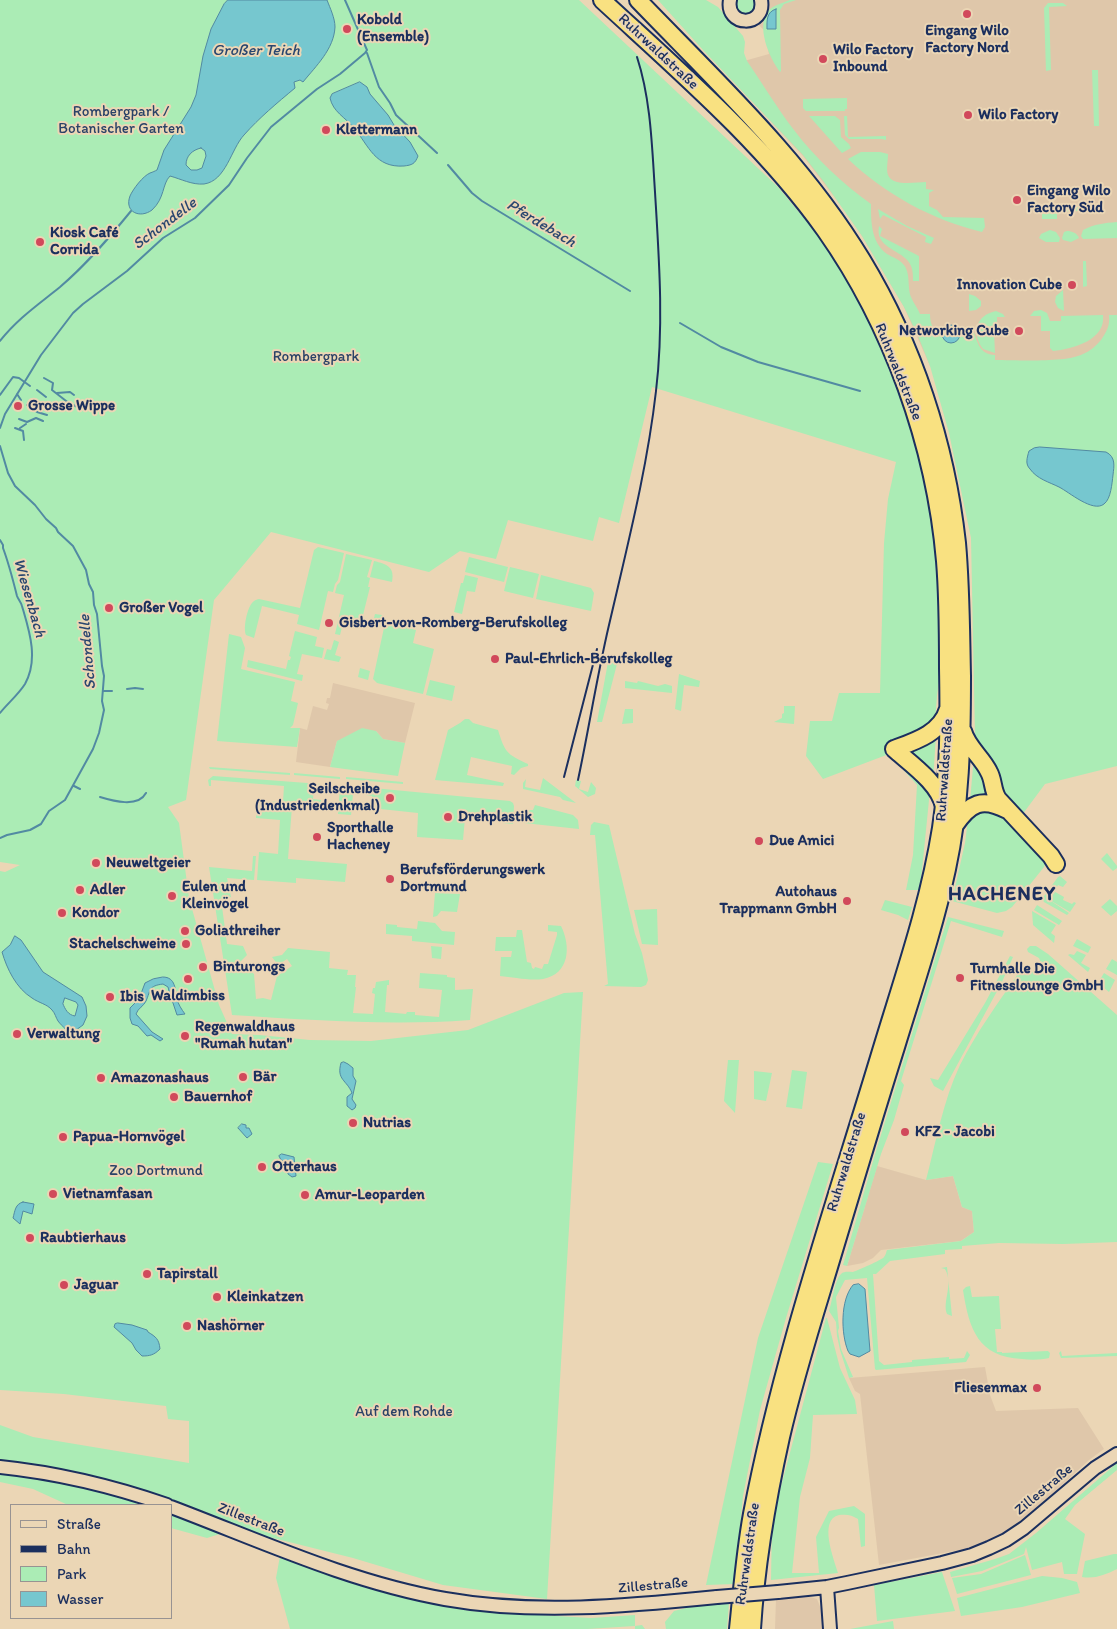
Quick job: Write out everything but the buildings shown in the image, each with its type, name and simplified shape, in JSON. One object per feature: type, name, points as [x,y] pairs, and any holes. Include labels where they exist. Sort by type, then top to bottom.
[{"type":"highway","name":"Ruhrwaldstraße","points":[[602,0],[751,141],[782,175],[817,219],[846,262],[881,327],[904,382],[929,433],[948,485],[959,564],[962,725],[955,825],[947,871],[923,958],[817,1308],[781,1435],[764,1520],[752,1629]]},
{"type":"highway","name":"Ruhrwaldstraße","points":[[638,0],[801,173],[835,219],[862,261],[898,328],[914,366],[929,433],[945,560],[948,615],[948,769],[944,807],[934,864],[919,924],[806,1300],[769,1432],[750,1526],[738,1629]]},
{"type":"highway","points":[[944,807],[942,799],[934,787],[894,749],[919,739],[935,729],[946,716],[949,705]]},
{"type":"highway","points":[[962,725],[967,742],[991,774],[995,794],[1056,864]]},
{"type":"highway","points":[[955,825],[968,809],[981,802],[990,803],[1009,811]]},
{"type":"main road","points":[[730,0],[732,13],[735,17],[745,21],[759,14],[762,0]]},
{"type":"main road","name":"Zillestraße","points":[[172,1507],[378,1584],[449,1600],[511,1607],[609,1606],[827,1587],[972,1555],[1006,1540],[1024,1528],[1095,1468],[1117,1454]]},
{"type":"main road","points":[[0,1466],[69,1477],[103,1485],[164,1504]]},
{"type":"main road","points":[[830,1610],[836,1597],[847,1583]]},
{"type":"main road","points":[[827,1587],[830,1629]]},
{"type":"shaded area","points":[[732,0],[1117,0],[1117,369],[930,366],[904,307],[845,211],[803,156],[727,75],[744,61],[769,54],[764,30]]},
{"type":"shaded area","points":[[333,683],[415,703],[405,743],[383,739],[376,731],[337,741],[330,767],[296,762],[300,728],[307,730],[313,706],[327,710],[329,704],[326,703],[327,698],[330,698]]},
{"type":"shaded area","points":[[877,1166],[926,1180],[953,1176],[962,1207],[972,1211],[974,1232],[961,1241],[881,1250],[873,1258],[863,1263],[847,1266]]},
{"type":"shaded area","points":[[985,1367],[990,1395],[996,1411],[1078,1408],[1104,1449],[1089,1460],[1036,1509],[995,1539],[965,1549],[879,1565],[860,1394],[855,1391],[849,1378]]},
{"type":"shaded area","points":[[807,1596],[817,1599],[821,1609],[823,1629],[775,1629],[776,1599]]},
{"type":"green space","points":[[0,0],[579,0],[778,187],[853,277],[895,367],[925,469],[939,573],[941,667],[934,735],[936,735],[933,782],[931,780],[920,890],[906,890],[913,855],[917,785],[889,754],[823,779],[806,756],[810,721],[832,721],[839,693],[880,693],[884,543],[888,499],[896,462],[652,387],[619,523],[599,517],[593,541],[508,520],[496,559],[460,551],[429,572],[271,532],[214,600],[186,800],[168,807],[179,823],[189,898],[219,1005],[232,1034],[310,1040],[371,1041],[468,1030],[564,993],[583,992],[547,1599],[443,1585],[353,1558],[257,1534],[180,1505],[0,1463],[0,1425],[33,1437],[189,1463],[189,1421],[168,1419],[166,1406],[64,1394],[0,1390],[0,871],[5,872],[20,865],[0,862]]},
{"type":"green space","points":[[658,0],[706,0],[718,7],[743,36],[745,42],[744,53],[747,61],[794,130],[830,170],[871,204],[873,231],[878,244],[887,254],[903,264],[908,275],[911,297],[920,314],[930,314],[933,327],[942,334],[947,342],[956,341],[960,337],[959,330],[969,328],[973,330],[982,350],[995,355],[995,360],[1065,359],[1083,354],[1095,346],[1106,331],[1109,315],[1117,315],[1117,766],[1045,784],[1022,815],[1000,791],[978,748],[975,737],[971,538],[949,433],[930,366],[918,336],[904,307],[862,236],[824,182],[803,155]]},
{"type":"green space","points":[[735,0],[755,0],[753,11],[744,14],[737,11]]},
{"type":"green space","points":[[790,0],[796,0],[784,4],[780,10],[780,72],[765,42],[763,25],[770,9]]},
{"type":"green space","points":[[1048,3],[1063,3],[1067,6],[1049,7],[1051,70],[1046,71],[1044,8]]},
{"type":"green space","points":[[1092,70],[1098,70],[1099,126],[1094,126]]},
{"type":"green space","points":[[847,98],[847,109],[845,111],[806,111],[803,108],[803,99]]},
{"type":"green space","points":[[809,116],[835,116],[840,120],[841,137],[851,148],[842,153]]},
{"type":"green space","points":[[844,116],[847,116],[848,137],[886,136],[886,140],[849,139],[845,135]]},
{"type":"green space","points":[[861,152],[888,154],[887,170],[891,179],[905,183],[926,182],[926,189],[934,190],[929,193],[929,206],[937,210],[943,217],[984,218],[985,227],[982,232],[927,213],[893,194],[862,172],[848,159]]},
{"type":"green space","points":[[1078,207],[1078,211],[1057,212],[1057,219],[1042,219],[1042,208]]},
{"type":"green space","points":[[878,209],[907,226],[934,238],[931,244],[925,242],[926,237],[883,215],[880,219]]},
{"type":"green space","points":[[1117,222],[1117,238],[1083,239],[1081,236],[1083,230],[1087,228]]},
{"type":"green space","points":[[879,226],[882,229],[880,236],[919,256],[919,281],[913,281],[910,263],[880,239]]},
{"type":"green space","points":[[1050,230],[1056,232],[1060,238],[1059,242],[1046,242],[1039,238],[1041,234]]},
{"type":"green space","points":[[1071,231],[1079,238],[1071,242],[1063,240],[1064,232]]},
{"type":"green space","points":[[1083,261],[1086,261],[1087,286],[1083,287]]},
{"type":"green space","points":[[1063,290],[1064,311],[1058,308],[1055,302],[1056,296]]},
{"type":"green space","points":[[969,294],[981,301],[981,306],[976,310],[969,311]]},
{"type":"green space","points":[[1041,310],[1047,313],[1050,321],[1061,321],[1061,316],[1103,315],[1103,324],[1094,337],[1087,342],[1053,351],[1050,348],[1050,331],[1041,331],[1041,316],[1030,316],[1034,311]]},
{"type":"green space","points":[[996,311],[1005,317],[997,317],[997,332],[994,332],[995,353],[983,349],[979,343],[977,326],[984,316]]},
{"type":"green space","points":[[318,547],[344,553],[338,580],[333,592],[328,591],[319,630],[297,624],[299,615],[262,606],[254,638],[246,635],[245,623],[247,614],[255,600],[259,599],[300,608],[314,550]]},
{"type":"green space","points":[[346,554],[372,560],[367,577],[370,578],[368,587],[370,587],[362,619],[373,622],[375,614],[382,615],[383,617],[381,627],[344,619],[340,635],[335,634],[344,595],[335,593],[340,582]]},
{"type":"green space","points":[[469,557],[508,567],[504,582],[465,572]]},
{"type":"green space","points":[[374,561],[389,567],[393,577],[392,582],[370,577]]},
{"type":"green space","points":[[510,567],[539,574],[533,598],[504,591]]},
{"type":"green space","points":[[465,575],[478,578],[475,592],[467,591],[462,614],[454,612],[461,583],[463,583]]},
{"type":"green space","points":[[541,575],[591,588],[594,593],[591,611],[536,599]]},
{"type":"green space","points":[[385,623],[416,630],[413,643],[434,649],[423,694],[377,683],[373,679]]},
{"type":"green space","points":[[295,631],[317,637],[315,646],[324,648],[322,658],[302,654],[297,674],[303,675],[302,681],[247,667],[248,660],[286,669],[288,660],[291,657],[289,656]]},
{"type":"green space","points":[[229,634],[241,637],[245,648],[241,669],[295,682],[291,701],[298,703],[293,725],[290,728],[300,728],[297,747],[217,741]]},
{"type":"green space","points":[[334,640],[339,642],[335,655],[341,657],[339,662],[324,659],[327,649],[331,650]]},
{"type":"green space","points":[[608,662],[617,664],[602,722],[597,722]]},
{"type":"green space","points":[[360,668],[370,671],[368,680],[358,677]]},
{"type":"green space","points":[[679,674],[700,681],[699,687],[684,685],[681,711],[675,709]]},
{"type":"green space","points":[[430,680],[455,686],[452,701],[426,695]]},
{"type":"green space","points":[[625,681],[637,683],[638,681],[658,686],[665,684],[672,686],[672,693],[625,688]]},
{"type":"green space","points":[[784,706],[795,706],[794,724],[774,722],[782,718]]},
{"type":"green space","points":[[625,709],[633,709],[633,723],[622,724]]},
{"type":"green space","points":[[465,719],[498,730],[507,752],[528,764],[528,766],[521,768],[514,775],[511,774],[512,766],[471,757],[467,775],[504,783],[503,786],[435,780],[448,730]]},
{"type":"green space","points":[[362,728],[376,731],[383,739],[405,743],[398,776],[330,767],[337,741]]},
{"type":"green space","points":[[974,756],[989,792],[986,796],[970,801]]},
{"type":"green space","points":[[209,767],[290,773],[290,775],[210,769]]},
{"type":"green space","points":[[294,773],[340,777],[340,779],[294,775]]},
{"type":"green space","points":[[213,776],[321,784],[321,786],[314,786],[313,799],[321,800],[321,803],[313,802],[307,807],[292,806],[288,859],[347,864],[345,882],[296,878],[296,883],[257,880],[259,852],[278,854],[280,820],[256,818],[257,801],[283,802],[284,786],[211,780],[211,786],[209,786],[208,780]]},
{"type":"green space","points":[[346,777],[403,782],[403,784],[346,779]]},
{"type":"green space","points":[[543,778],[576,803],[563,800],[560,797],[523,789],[523,783],[526,779],[525,787],[540,790]]},
{"type":"green space","points":[[576,780],[581,781],[579,789],[588,792],[591,782],[596,788],[595,794],[588,797],[575,786]]},
{"type":"green space","points":[[340,786],[357,787],[359,791],[359,795],[353,794],[351,815],[338,814]]},
{"type":"green space","points":[[373,788],[510,801],[514,806],[513,824],[502,823],[502,821],[465,818],[463,840],[417,837],[418,813],[371,808],[372,796],[366,795],[367,791]]},
{"type":"green space","points":[[535,805],[573,815],[578,820],[579,829],[524,823],[525,810],[533,810]]},
{"type":"green space","points":[[981,808],[998,811],[1045,858],[1046,862],[1012,907],[997,913],[952,901],[965,843],[968,819]]},
{"type":"green space","points":[[594,822],[609,825],[648,980],[646,985],[641,987],[604,986],[608,984],[595,835],[590,835],[591,825]]},
{"type":"green space","points":[[1107,853],[1117,866],[1113,871],[1101,859]]},
{"type":"green space","points":[[253,856],[256,856],[254,880],[227,878],[231,897],[221,899],[227,944],[243,946],[247,955],[240,962],[254,974],[256,999],[271,1000],[277,976],[292,966],[287,959],[278,965],[272,957],[282,955],[288,948],[330,952],[329,968],[348,970],[347,975],[356,975],[353,1013],[373,1014],[375,994],[372,993],[373,988],[375,988],[376,982],[389,980],[385,1012],[406,1014],[407,1012],[415,1012],[415,1015],[439,1017],[442,990],[419,988],[420,973],[447,975],[447,977],[455,978],[455,990],[473,989],[470,1020],[381,1022],[232,1015],[209,867],[252,871]]},
{"type":"green space","points":[[1060,876],[1067,882],[1063,887],[1058,885],[1055,891],[1050,888]]},
{"type":"green space","points":[[1050,889],[1064,897],[1063,900],[1072,904],[1076,903],[1070,912],[1048,899],[1069,913],[1067,915],[1044,902],[1041,897]]},
{"type":"green space","points":[[435,893],[460,894],[457,912],[441,911],[437,916],[433,917]]},
{"type":"green space","points":[[1110,899],[1117,906],[1117,911],[1111,916],[1101,907]]},
{"type":"green space","points":[[885,900],[912,907],[908,920],[881,910]]},
{"type":"green space","points":[[1037,905],[1062,921],[1059,925],[1034,910]]},
{"type":"green space","points":[[657,909],[658,945],[642,944],[634,910]]},
{"type":"green space","points":[[1032,911],[1056,925],[1051,933],[1055,936],[1054,943],[1033,925]]},
{"type":"green space","points":[[948,917],[1004,931],[1002,937],[951,921],[901,1081],[904,1085],[894,1120],[881,1154],[847,1266],[843,1265],[876,1151]]},
{"type":"green space","points":[[418,921],[435,923],[442,931],[455,932],[454,945],[412,941],[412,936],[386,934],[386,924],[417,929]]},
{"type":"green space","points":[[548,925],[561,926],[566,942],[566,958],[559,971],[543,979],[500,976],[501,957],[511,957],[512,951],[495,951],[496,937],[516,937],[517,930],[522,930],[527,962],[531,963],[534,969],[535,967],[542,969],[544,964],[548,964],[557,935],[557,932],[548,931]]},
{"type":"green space","points":[[1077,939],[1091,947],[1088,953],[1073,946]]},
{"type":"green space","points":[[431,946],[442,947],[441,959],[432,958]]},
{"type":"green space","points":[[1030,946],[1036,946],[1048,954],[1117,1015],[1117,1242],[1063,1244],[999,1243],[962,1246],[962,1249],[945,1250],[945,1254],[890,1261],[876,1274],[873,1274],[879,1361],[884,1365],[912,1362],[912,1360],[949,1357],[949,1359],[964,1358],[967,1351],[970,1355],[966,1362],[876,1370],[867,1278],[845,1280],[836,1297],[841,1349],[853,1377],[849,1378],[840,1350],[836,1322],[829,1311],[835,1286],[841,1274],[853,1272],[879,1260],[885,1256],[887,1250],[961,1241],[974,1232],[972,1211],[962,1207],[953,1176],[926,1180],[949,1093],[966,1053],[1020,971],[1036,972],[1041,963],[1039,958],[1028,952],[1027,949]]},
{"type":"green space","points":[[1077,951],[1086,955],[1081,963],[1090,968],[1088,972],[1068,955],[1074,955]]},
{"type":"green space","points":[[1010,956],[1013,957],[1002,982],[943,1091],[934,1086],[930,1078],[938,1080],[985,1003]]},
{"type":"green space","points":[[1112,959],[1117,962],[1117,975],[1106,969]]},
{"type":"green space","points":[[1104,973],[1115,980],[1109,992],[1098,983]]},
{"type":"green space","points":[[728,1060],[739,1060],[735,1113],[724,1101]]},
{"type":"green space","points":[[792,1070],[807,1072],[802,1109],[786,1107]]},
{"type":"green space","points":[[754,1071],[772,1073],[766,1101],[754,1099]]},
{"type":"green space","points":[[818,1162],[833,1164],[760,1410],[743,1496],[735,1584],[706,1585],[758,1338]]},
{"type":"green space","points":[[947,1267],[952,1316],[947,1314],[948,1281],[945,1269],[941,1268]]},
{"type":"green space","points":[[970,1286],[972,1297],[999,1296],[1001,1329],[995,1329],[997,1352],[1048,1351],[1050,1353],[1049,1358],[1032,1360],[1007,1357],[995,1353],[986,1347],[978,1338],[973,1328],[965,1304],[963,1290]]},
{"type":"green space","points":[[826,1318],[840,1368],[855,1400],[857,1414],[813,1415],[810,1458],[800,1497],[792,1573],[819,1573],[816,1537],[829,1511],[854,1506],[865,1514],[865,1546],[861,1547],[858,1519],[849,1515],[839,1515],[833,1518],[829,1524],[828,1532],[838,1573],[771,1580],[772,1520]]},
{"type":"green space","points":[[1061,1351],[1062,1356],[1117,1353],[1117,1356],[1061,1358],[1059,1353]]},
{"type":"green space","points":[[1117,1463],[1117,1470],[1075,1505],[1065,1519],[1085,1534],[1077,1574],[1064,1574],[1062,1562],[1032,1570],[1026,1547],[1024,1554],[982,1571],[951,1577],[950,1572],[1009,1554]]},
{"type":"green space","points":[[0,1474],[37,1479],[74,1485],[143,1504],[66,1504],[33,1489],[0,1482]]},
{"type":"green space","points":[[172,1514],[223,1533],[207,1538],[172,1528]]},
{"type":"green space","points":[[1117,1554],[1117,1569],[1100,1576],[1082,1577],[1085,1561]]},
{"type":"green space","points":[[1025,1555],[1031,1575],[957,1594],[952,1578],[981,1574]]},
{"type":"green space","points":[[280,1556],[396,1596],[471,1611],[591,1618],[635,1615],[635,1626],[587,1629],[290,1629],[276,1578]]},
{"type":"green space","points":[[942,1572],[955,1611],[877,1621],[874,1585]]},
{"type":"green space","points":[[1042,1576],[1077,1582],[1080,1593],[1022,1607],[961,1616],[957,1598]]},
{"type":"green space","points":[[729,1603],[727,1629],[666,1629],[665,1622],[674,1611],[690,1607]]},
{"type":"green space","points":[[893,1621],[894,1629],[850,1629]]},
{"type":"green space","points":[[642,1625],[645,1629],[635,1629],[635,1626]]},
{"type":"water","name":"Großer Teich","points":[[228,0],[327,0],[334,20],[334,35],[324,57],[303,82],[300,80],[294,82],[295,88],[262,117],[239,141],[218,177],[212,182],[200,184],[170,176],[167,179],[159,201],[152,210],[147,213],[138,214],[131,210],[129,206],[131,193],[144,177],[157,170],[164,150],[191,107],[196,95],[203,56],[211,29]],"holes":[[[201,148],[205,151],[206,156],[202,168],[191,170],[186,165],[188,156]]]},
{"type":"water","points":[[776,9],[776,29],[767,29],[767,20],[770,12]]},
{"type":"water","points":[[360,82],[367,87],[370,94],[394,125],[410,142],[418,156],[413,164],[394,166],[379,160],[354,128],[334,107],[330,98],[332,94]]},
{"type":"water","points":[[951,325],[957,328],[960,334],[957,340],[951,343],[945,340],[942,334],[945,328]]},
{"type":"water","points":[[1040,447],[1106,452],[1109,454],[1113,459],[1114,468],[1111,491],[1106,502],[1099,506],[1088,504],[1036,475],[1028,467],[1027,458],[1029,451]]},
{"type":"water","points":[[15,936],[21,940],[43,972],[82,997],[86,1006],[87,1016],[83,1025],[76,1030],[66,1030],[50,1008],[21,989],[9,971],[2,952],[10,945]],"holes":[[[65,998],[76,1002],[78,1005],[75,1016],[69,1013],[63,1004]]]},
{"type":"water","points":[[163,977],[173,982],[178,1003],[185,1014],[177,1015],[168,987],[163,984],[152,987],[145,1003],[136,1014],[152,1032],[163,1039],[160,1041],[151,1035],[147,1036],[138,1026],[132,1024],[130,1008],[139,999],[145,983]]},
{"type":"water","points":[[344,1062],[353,1068],[353,1076],[356,1081],[352,1099],[356,1105],[352,1110],[347,1106],[347,1097],[352,1093],[340,1073],[341,1063]]},
{"type":"water","points":[[242,1124],[249,1128],[252,1134],[247,1138],[238,1128]]},
{"type":"water","points":[[282,1154],[294,1157],[296,1176],[292,1177],[288,1174],[287,1163],[281,1160],[279,1156]]},
{"type":"water","points":[[23,1202],[34,1204],[32,1214],[23,1211],[20,1224],[13,1218],[17,1206]]},
{"type":"water","points":[[859,1284],[865,1289],[870,1351],[859,1357],[850,1354],[848,1351],[844,1336],[843,1317],[849,1291],[853,1285]]},
{"type":"water","points":[[118,1323],[147,1330],[157,1339],[160,1349],[152,1355],[142,1356],[132,1343],[114,1327]]},
{"type":"waterway","name":"Schondelle","points":[[0,428],[5,414],[41,355],[73,313],[127,271],[163,238],[195,218],[229,185],[271,127],[365,53],[367,50],[345,0]]},
{"type":"waterway","name":"Pferdebach","points":[[367,53],[379,87],[396,115],[437,153]]},
{"type":"waterway","name":"Pferdebach","points":[[448,165],[472,193],[482,201],[630,291]]},
{"type":"waterway","name":"Wiesenbach","points":[[0,341],[21,319],[79,269],[131,211]]},
{"type":"waterway","name":"Pferdebach","points":[[680,323],[721,347],[758,362],[860,391]]},
{"type":"waterway","points":[[0,395],[13,377],[19,378],[30,386]]},
{"type":"waterway","points":[[44,378],[53,383],[52,390],[70,404],[78,407]]},
{"type":"waterway","points":[[37,390],[46,397]]},
{"type":"waterway","points":[[57,393],[70,392],[74,395]]},
{"type":"waterway","name":"Schondelle","points":[[17,394],[21,400]]},
{"type":"waterway","points":[[27,405],[37,412],[47,415]]},
{"type":"waterway","points":[[19,419],[27,422],[36,418],[43,421]]},
{"type":"waterway","points":[[20,428],[26,424]]},
{"type":"waterway","points":[[15,428],[23,431],[24,440]]},
{"type":"waterway","name":"Schondelle","points":[[0,446],[8,473],[15,486],[73,546],[86,570],[97,614],[104,676],[102,701],[104,710],[99,733],[93,749],[65,800],[49,811],[41,824],[30,830],[0,838]]},
{"type":"waterway","name":"Wiesenbach","points":[[0,540],[17,596],[22,605],[32,655],[29,674],[25,684],[0,713]]},
{"type":"waterway","points":[[127,689],[143,689]]},
{"type":"waterway","points":[[103,691],[112,691]]},
{"type":"waterway","points":[[74,786],[80,789]]},
{"type":"waterway","points":[[100,797],[131,802],[137,801],[146,793]]},
{"type":"railway","points":[[578,780],[605,644],[642,479],[656,391],[660,341],[658,242],[650,124],[642,73],[637,57]]},
{"type":"railway","points":[[564,777],[597,649]]},
{"type":"place","name":"Eingang Wilo Factory Nord","points":[[967,14]]},
{"type":"place","name":"Kobold (Ensemble)","points":[[347,29]]},
{"type":"place","name":"Wilo Factory Inbound","points":[[823,59]]},
{"type":"place","name":"Wilo Factory","points":[[968,115]]},
{"type":"place","name":"Klettermann","points":[[326,130]]},
{"type":"place","name":"Eingang Wilo Factory Süd","points":[[1017,200]]},
{"type":"place","name":"Kiosk Café Corrida","points":[[40,242]]},
{"type":"place","name":"Innovation Cube","points":[[1072,285]]},
{"type":"place","name":"Networking Cube","points":[[1019,331]]},
{"type":"place","name":"Grosse Wippe","points":[[18,406]]},
{"type":"place","name":"Großer Vogel","points":[[109,608]]},
{"type":"place","name":"Gisbert-von-Romberg-Berufskolleg","points":[[329,623]]},
{"type":"place","name":"Paul-Ehrlich-Berufskolleg","points":[[495,659]]},
{"type":"place","name":"Seilscheibe (Industriedenkmal)","points":[[390,798]]},
{"type":"place","name":"Drehplastik","points":[[448,817]]},
{"type":"place","name":"Sporthalle Hacheney","points":[[317,837]]},
{"type":"place","name":"Due Amici","points":[[759,841]]},
{"type":"place","name":"Neuweltgeier","points":[[96,863]]},
{"type":"place","name":"Berufsförderungswerk Dortmund","points":[[390,879]]},
{"type":"place","name":"Adler","points":[[80,890]]},
{"type":"place","name":"Eulen und Kleinvögel","points":[[172,896]]},
{"type":"place","name":"Autohaus Trappmann GmbH","points":[[847,901]]},
{"type":"place","name":"Kondor","points":[[62,913]]},
{"type":"place","name":"Goliathreiher","points":[[185,931]]},
{"type":"place","name":"Stachelschweine","points":[[186,944]]},
{"type":"place","name":"Binturongs","points":[[203,967]]},
{"type":"place","name":"Turnhalle Die Fitnesslounge GmbH","points":[[960,978]]},
{"type":"place","name":"Waldimbiss","points":[[188,979]]},
{"type":"place","name":"Ibis","points":[[110,997]]},
{"type":"place","name":"Verwaltung","points":[[17,1034]]},
{"type":"place","name":"Regenwaldhaus \"Rumah hutan\"","points":[[185,1036]]},
{"type":"place","name":"Bär","points":[[243,1077]]},
{"type":"place","name":"Amazonashaus","points":[[101,1078]]},
{"type":"place","name":"Bauernhof","points":[[174,1097]]},
{"type":"place","name":"Nutrias","points":[[353,1123]]},
{"type":"place","name":"KFZ - Jacobi","points":[[905,1132]]},
{"type":"place","name":"Papua-Hornvögel","points":[[63,1137]]},
{"type":"place","name":"Otterhaus","points":[[262,1167]]},
{"type":"place","name":"Vietnamfasan","points":[[53,1194]]},
{"type":"place","name":"Amur-Leoparden","points":[[305,1195]]},
{"type":"place","name":"Raubtierhaus","points":[[30,1238]]},
{"type":"place","name":"Tapirstall","points":[[147,1274]]},
{"type":"place","name":"Jaguar","points":[[64,1285]]},
{"type":"place","name":"Kleinkatzen","points":[[217,1297]]},
{"type":"place","name":"Nashörner","points":[[187,1326]]},
{"type":"place","name":"Fliesenmax","points":[[1037,1388]]},
{"type":"district","name":"HACHENEY","points":[[1002,895]]},
{"type":"park label","name":"Rombergpark / Botanischer Garten","points":[[121,120]]},
{"type":"park label","name":"Rombergpark","points":[[316,357]]},
{"type":"park label","name":"Zoo Dortmund","points":[[156,1171]]},
{"type":"park label","name":"Auf dem Rohde","points":[[404,1412]]}]
